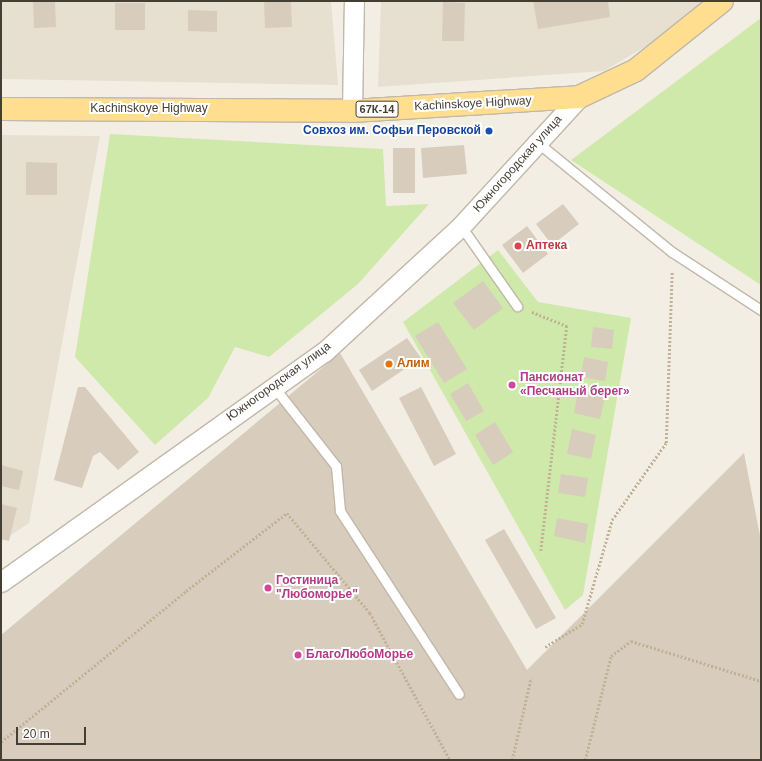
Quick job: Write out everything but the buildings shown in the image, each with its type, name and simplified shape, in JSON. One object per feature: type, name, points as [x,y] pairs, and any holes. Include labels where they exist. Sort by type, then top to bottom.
[{"type":"main road","name":"Kachinskoye Highway","points":[[1,109],[352,111],[579,97],[636,70],[722,1]]},
{"type":"street","points":[[352,111],[354,1]]},
{"type":"street","name":"Южногородская улица","points":[[1,582],[324,352],[461,226],[579,97]]},
{"type":"lane","points":[[537,142],[672,252],[761,310]]},
{"type":"lane","points":[[461,226],[517,306]]},
{"type":"lane","points":[[274,387],[336,466],[340,511],[460,694]]},
{"type":"path","points":[[545,647],[582,624],[612,520],[666,443],[672,252]]},
{"type":"path","points":[[517,306],[567,326],[541,550]]},
{"type":"path","points":[[1,742],[186,591],[287,513],[370,612],[450,760]]},
{"type":"path","points":[[585,760],[611,656],[631,641],[761,681]]},
{"type":"path","points":[[512,760],[531,678]]},
{"type":"shaded area","points":[[1,1],[331,1],[338,85],[1,79]]},
{"type":"shaded area","points":[[381,1],[717,1],[704,12],[604,71],[378,87]]},
{"type":"shaded area","points":[[1,135],[100,136],[29,523],[1,542]]},
{"type":"green space","points":[[761,18],[761,285],[571,160]]},
{"type":"green space","points":[[110,134],[383,149],[386,206],[429,204],[358,284],[269,357],[235,347],[208,398],[155,445],[75,357]]},
{"type":"green space","points":[[498,250],[538,302],[631,318],[583,595],[565,610],[403,322]]},
{"type":"place","name":"Совхоз им. Софьи Перовской","points":[[489,131]]},
{"type":"place","name":"Аптека","points":[[518,246]]},
{"type":"place","name":"Алим","points":[[389,364]]},
{"type":"place","name":"Пансионат «Песчаный берег»","points":[[512,385]]},
{"type":"place","name":"Гостиница \"Любоморье\"","points":[[268,588]]},
{"type":"place","name":"БлагоЛюбоМорье","points":[[298,655]]}]
